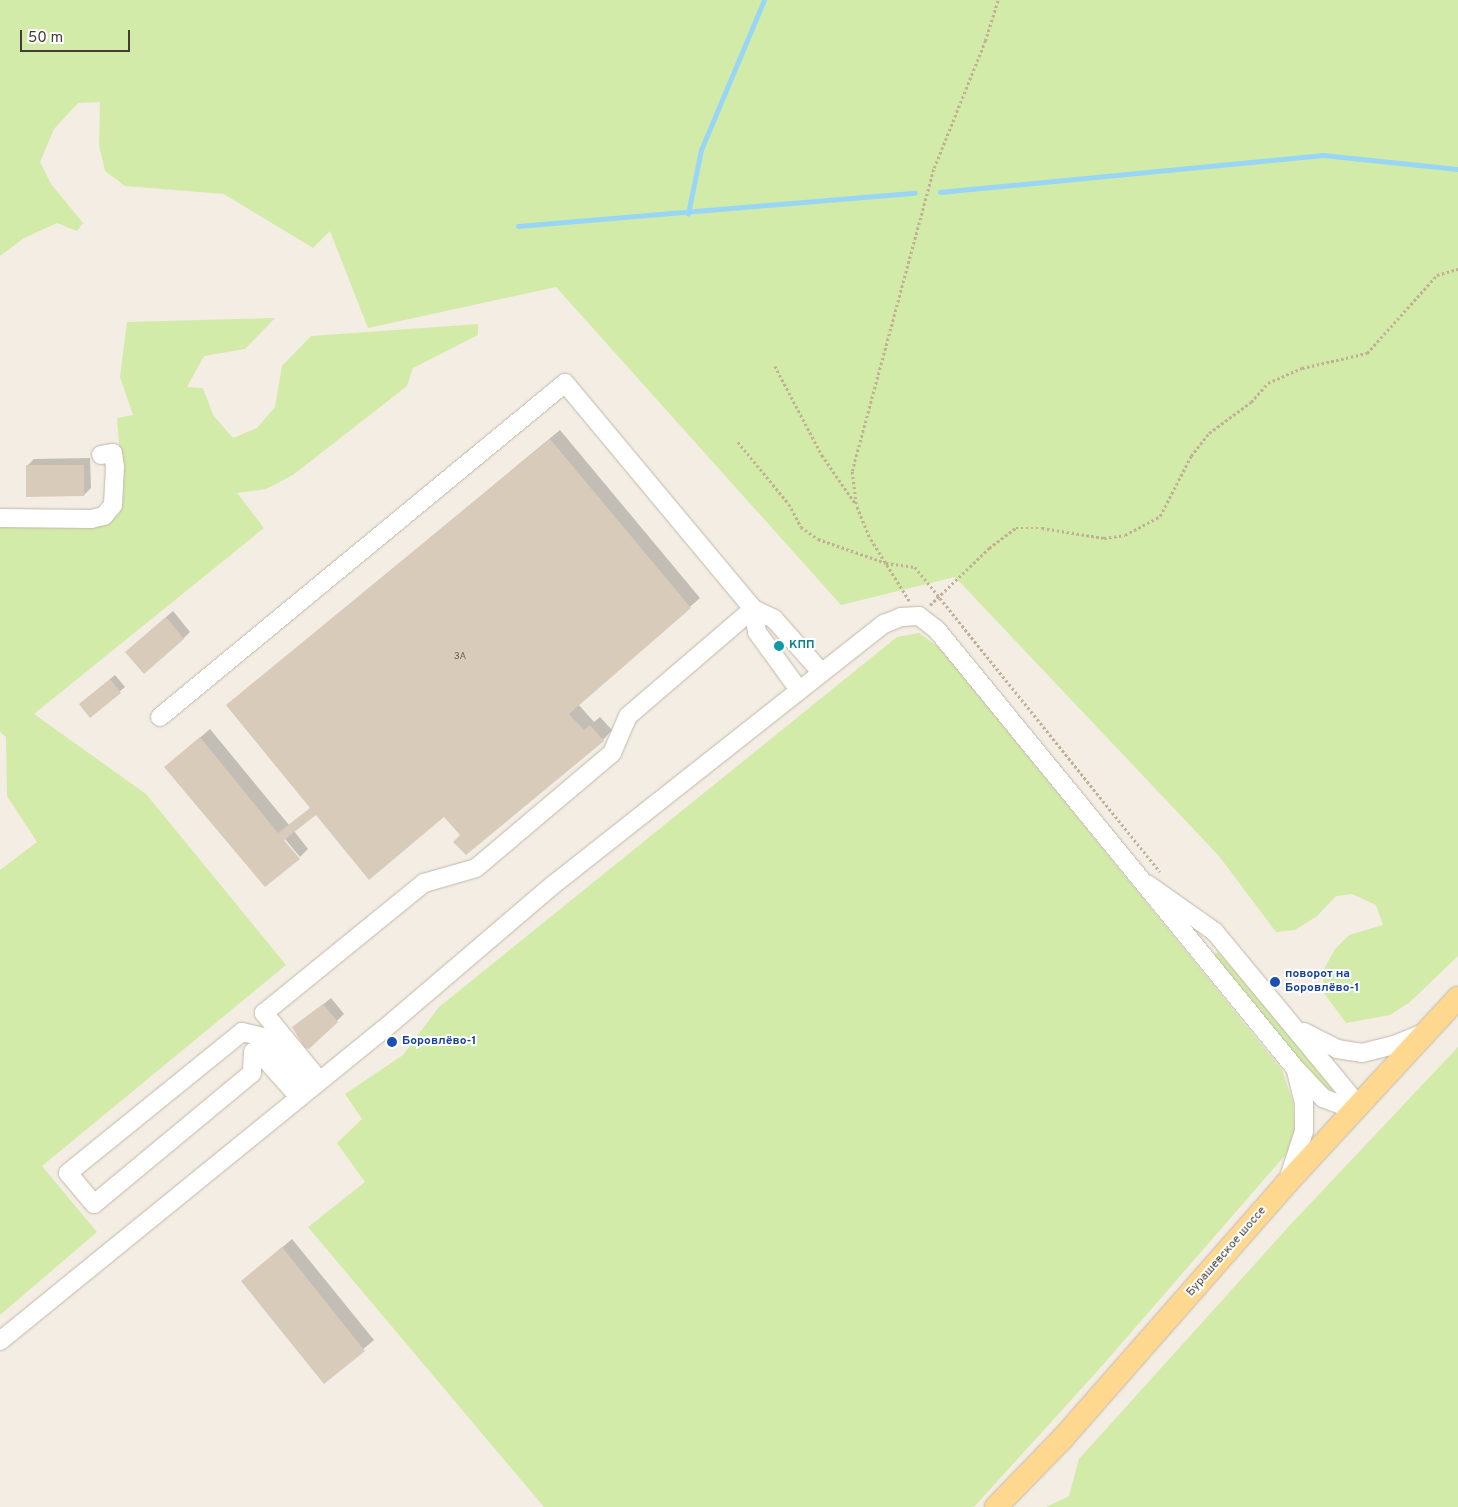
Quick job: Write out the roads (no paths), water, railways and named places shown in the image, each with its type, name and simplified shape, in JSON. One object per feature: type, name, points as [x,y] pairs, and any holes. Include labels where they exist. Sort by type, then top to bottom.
[{"type":"main road","name":"Бурашевское шоссе","points":[[996,1507],[1063,1438],[1287,1183],[1458,998]]},
{"type":"street","points":[[160,717],[565,383],[753,609],[774,619],[785,629],[821,672]]},
{"type":"street","points":[[0,518],[91,519],[104,516],[114,505],[115,467],[113,453],[101,455]]},
{"type":"street","points":[[753,609],[757,632],[799,690]]},
{"type":"street","points":[[309,1088],[264,1013],[424,883],[476,868],[612,753],[628,716],[753,609]]},
{"type":"street","points":[[0,1341],[553,885],[821,672],[884,624],[901,617],[919,616],[937,630],[1147,884],[1295,1068],[1324,1098],[1346,1107],[1358,1105],[1297,1028],[1215,932],[1147,884]]},
{"type":"street","points":[[1297,1028],[1337,1049],[1362,1053],[1394,1045],[1426,1032]]},
{"type":"street","points":[[242,1032],[263,1037],[309,1088]]},
{"type":"street","points":[[242,1032],[258,1051],[309,1088]]},
{"type":"street","points":[[242,1032],[68,1173],[94,1204],[252,1073],[253,1052],[258,1051]]},
{"type":"street","points":[[1287,1183],[1302,1144],[1304,1131],[1304,1103],[1295,1068]]},
{"type":"waterway","points":[[688,214],[701,150],[764,0]]},
{"type":"waterway","points":[[940,192],[1323,155],[1458,169]]},
{"type":"waterway","points":[[518,226],[915,193]]},
{"type":"place","name":"КПП","points":[[779,646]]},
{"type":"place","name":"поворот на Боровлёво-1","points":[[1275,982]]},
{"type":"place","name":"Боровлёво-1","points":[[392,1042]]}]
